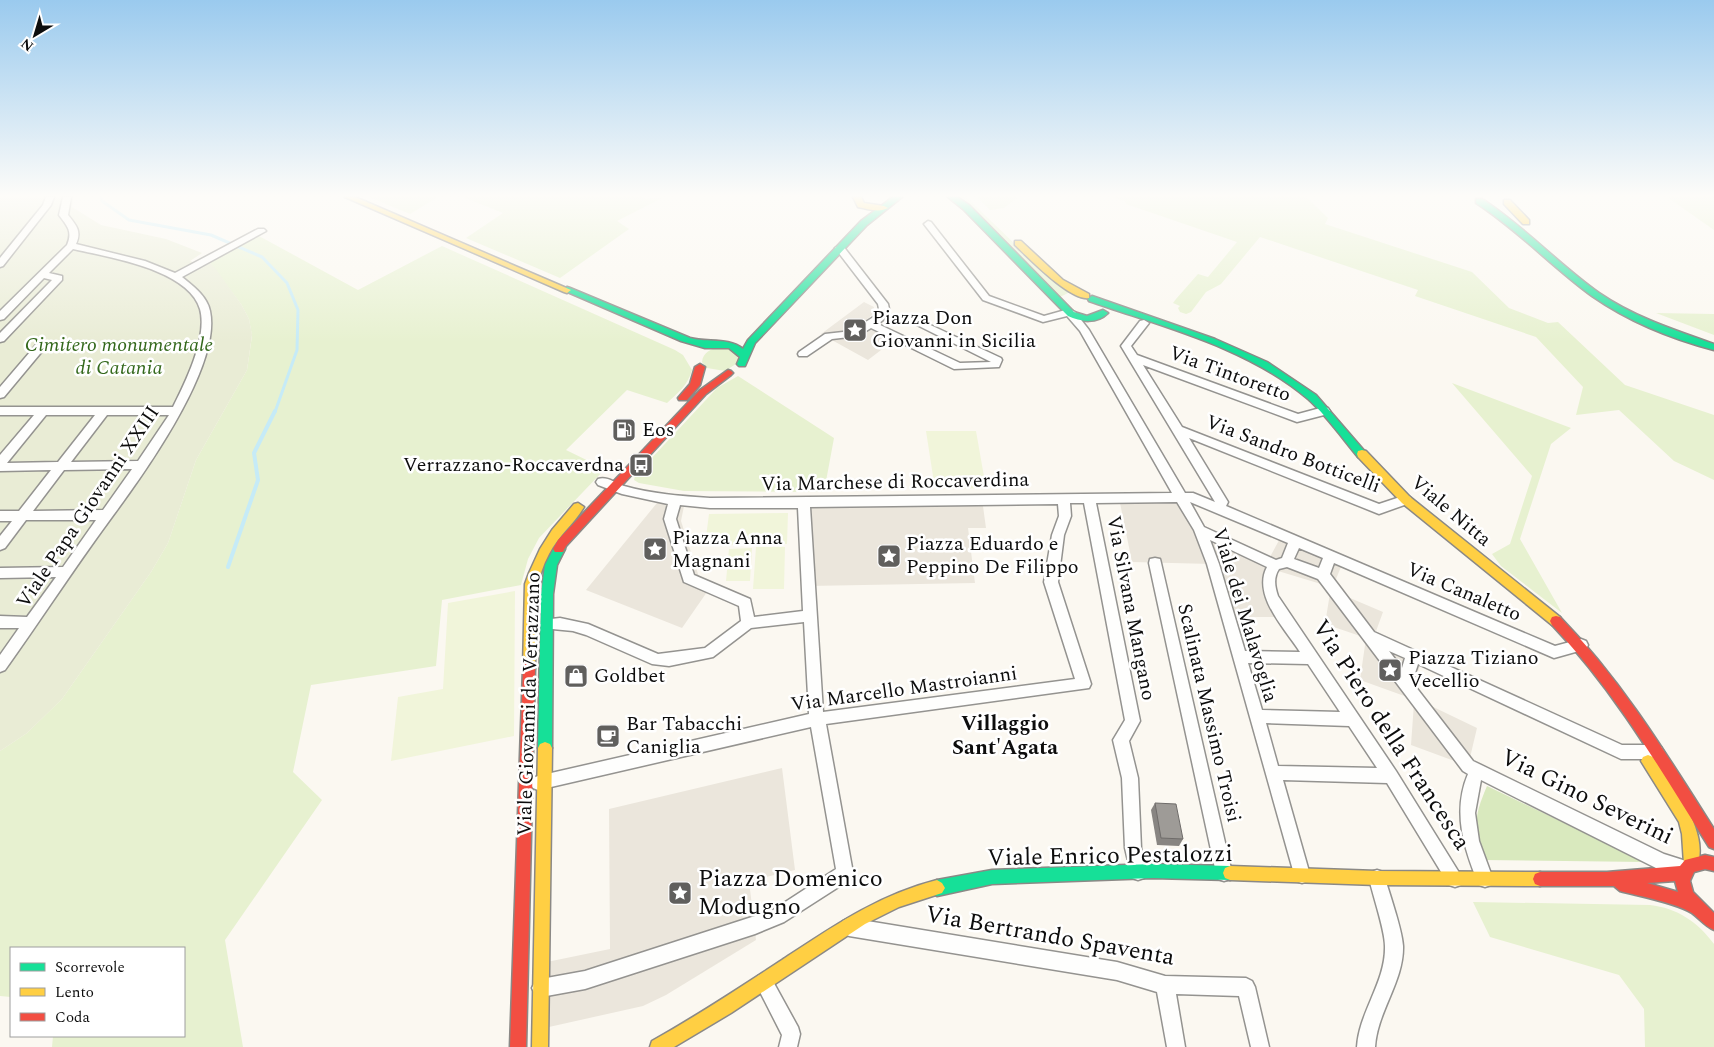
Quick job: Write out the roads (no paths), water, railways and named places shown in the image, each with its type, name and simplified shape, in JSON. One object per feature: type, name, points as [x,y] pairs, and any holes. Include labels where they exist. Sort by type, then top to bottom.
[{"type":"main road","points":[[463,246],[667,333],[697,344],[737,348],[744,356]]},
{"type":"main road","points":[[830,246],[744,335],[734,341],[704,350],[699,355],[698,362],[700,367],[714,374],[728,373],[740,366],[751,342],[840,248]]},
{"type":"main road","points":[[1004,246],[1068,310],[1088,324],[1103,313],[1119,315],[1224,351],[1261,369],[1320,412]]},
{"type":"main road","name":"Viale Nitta","points":[[1021,246],[1065,286],[1089,297],[1252,357],[1273,368],[1298,385],[1320,412],[1388,483],[1402,501],[1555,620],[1575,646],[1612,683],[1649,752],[1714,842]]},
{"type":"main road","points":[[1540,246],[1588,288],[1610,304],[1651,325],[1714,347]]},
{"type":"main road","points":[[1555,246],[1621,300],[1657,318],[1714,337]]},
{"type":"main road","points":[[1068,310],[1064,300],[1070,296],[1089,297],[1101,305],[1103,313]]},
{"type":"main road","points":[[667,333],[692,353]]},
{"type":"main road","name":"Viale Giovanni da Verrazzano","points":[[607,481],[672,417],[695,385],[700,367]]},
{"type":"main road","name":"Viale Giovanni da Verrazzano","points":[[540,1047],[548,581],[554,559],[567,537],[607,481],[672,417],[728,373]]},
{"type":"main road","name":"Viale Giovanni da Verrazzano","points":[[518,1047],[531,584],[544,547],[559,527],[584,501]]},
{"type":"main road","points":[[1575,646],[1613,707]]},
{"type":"main road","points":[[1632,737],[1649,752],[1686,822],[1692,843],[1683,886],[1696,908]]},
{"type":"main road","points":[[1607,879],[1686,869],[1701,862],[1714,864]]},
{"type":"main road","name":"Viale Enrico Pestalozzi","points":[[658,1047],[701,1024],[846,926],[880,907],[928,890],[992,877],[1138,872],[1377,878],[1607,879]]},
{"type":"main road","points":[[1607,879],[1671,897],[1696,908],[1713,922]]},
{"type":"street","points":[[0,264],[14,246]]},
{"type":"street","points":[[0,316],[71,246]]},
{"type":"street","name":"Viale Papa Giovanni XXIII","points":[[0,666],[107,515],[176,411],[204,344],[207,324],[206,309],[201,299],[175,277],[131,260],[71,246]]},
{"type":"street","points":[[175,277],[234,246]]},
{"type":"street","points":[[945,246],[986,298],[1043,319],[1068,310]]},
{"type":"street","points":[[803,354],[829,336],[854,334],[879,318],[884,309],[883,304],[840,248]]},
{"type":"street","points":[[0,339],[59,278],[42,275]]},
{"type":"street","points":[[1144,323],[1126,346],[1222,502],[1219,509],[1192,497],[1180,498]]},
{"type":"street","points":[[871,324],[958,367],[994,365],[997,360],[920,324]]},
{"type":"street","name":"Viale dei Malavoglia","points":[[1088,324],[1180,498],[1200,530],[1211,559],[1302,875]]},
{"type":"street","points":[[0,394],[40,347]]},
{"type":"street","name":"Via Tintoretto","points":[[1132,357],[1297,418],[1320,412]]},
{"type":"street","points":[[0,464],[43,411]]},
{"type":"street","points":[[0,545],[104,411]]},
{"type":"street","points":[[0,412],[176,411]]},
{"type":"street","name":"Via Sandro Botticelli","points":[[1176,429],[1379,509],[1402,501]]},
{"type":"street","points":[[0,468],[140,465]]},
{"type":"street","name":"Via Marchese di Roccaverdina","points":[[607,481],[636,494],[675,500],[710,502],[804,503],[1180,498]]},
{"type":"street","name":"Via Silvana Mangano","points":[[1090,498],[1133,721],[1121,740],[1130,778],[1133,848],[1138,872]]},
{"type":"street","name":"Via Marcello Mastroianni","points":[[525,786],[817,719],[1084,684],[1051,582],[1058,535],[1065,516],[1064,499]]},
{"type":"street","points":[[675,500],[670,519],[689,578],[745,603],[748,623]]},
{"type":"street","points":[[541,988],[585,980],[778,916],[845,873],[815,706],[804,503]]},
{"type":"street","name":"Via Canaletto","points":[[1219,509],[1554,652],[1575,646]]},
{"type":"street","points":[[0,516],[107,515]]},
{"type":"street","points":[[1200,530],[1281,563],[1323,575],[1371,636],[1471,773],[1467,813],[1471,841],[1485,879]]},
{"type":"street","name":"Via Piero della Francesca","points":[[1295,542],[1281,563],[1270,571],[1268,583],[1272,598],[1391,776],[1455,879]]},
{"type":"street","points":[[1323,575],[1336,560]]},
{"type":"street","name":"Scalinata Massimo Troisi","points":[[1154,563],[1224,873]]},
{"type":"street","points":[[0,573],[67,572]]},
{"type":"street","points":[[547,624],[558,622],[579,626],[657,660],[669,660],[708,653],[748,623],[810,616]]},
{"type":"street","points":[[0,622],[31,623]]},
{"type":"street","points":[[1371,636],[1621,752],[1649,752]]},
{"type":"street","points":[[1239,656],[1312,658]]},
{"type":"street","points":[[1405,682],[1417,658]]},
{"type":"street","points":[[1256,716],[1352,719]]},
{"type":"street","points":[[1272,772],[1391,776]]},
{"type":"street","name":"Via Gino Severini","points":[[1471,773],[1662,862],[1686,869]]},
{"type":"street","points":[[1366,1047],[1370,1024],[1391,970],[1394,956],[1394,945],[1377,878]]},
{"type":"street","name":"Via Bertrando Spaventa","points":[[846,926],[1116,971],[1166,985],[1246,986],[1260,1047]]},
{"type":"street","points":[[764,982],[791,1034],[788,1047]]},
{"type":"street","points":[[1166,985],[1176,1047]]},
{"type":"waterway","points":[[236,246],[262,257],[287,283],[298,310],[297,350],[275,412]]},
{"type":"waterway","points":[[228,567],[258,480],[254,453],[275,411]]},
{"type":"place","name":"Piazza Don Giovanni in Sicilia","points":[[855,330]]},
{"type":"place","name":"Eos","points":[[624,430]]},
{"type":"place","name":"Verrazzano-Roccaverdna","points":[[641,465]]},
{"type":"place","name":"Piazza Anna Magnani","points":[[655,549]]},
{"type":"place","name":"Piazza Eduardo e Peppino De Filippo","points":[[889,556]]},
{"type":"place","name":"Piazza Tiziano Vecellio","points":[[1390,670]]},
{"type":"place","name":"Goldbet","points":[[576,676]]},
{"type":"place","name":"Bar Tabacchi Caniglia","points":[[608,736]]},
{"type":"place","name":"Piazza Domenico Modugno","points":[[680,893]]},
{"type":"district","name":"Villaggio Sant'Agata","points":[[1005,736]]},
{"type":"park label","name":"Cimitero monumentale di Catania","points":[[119,356]]}]
